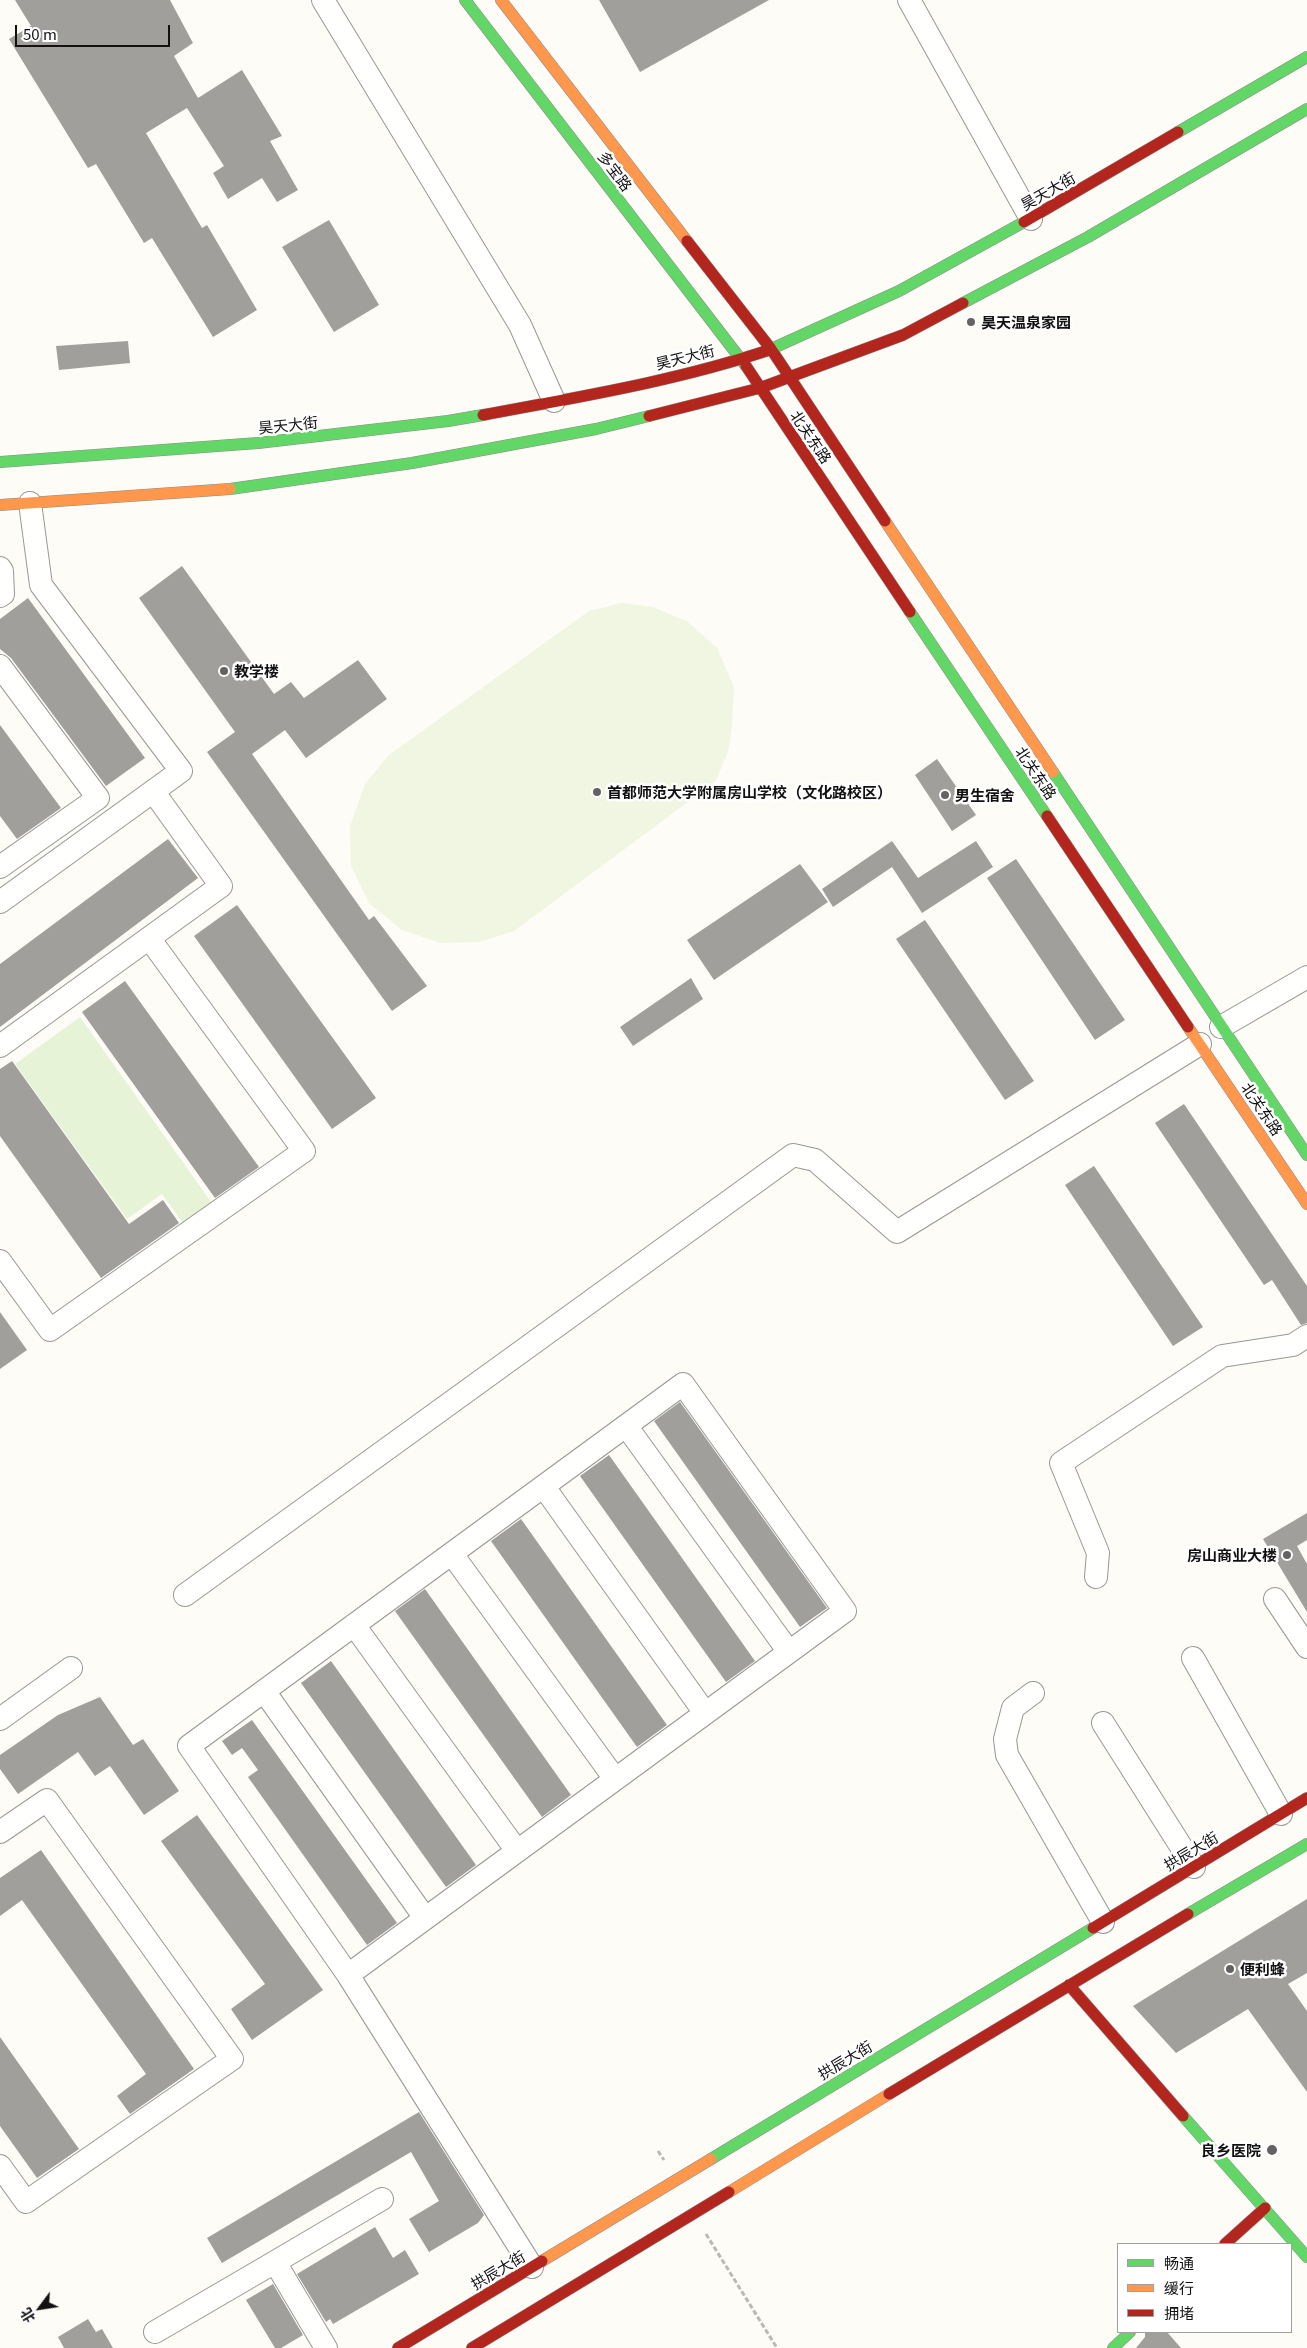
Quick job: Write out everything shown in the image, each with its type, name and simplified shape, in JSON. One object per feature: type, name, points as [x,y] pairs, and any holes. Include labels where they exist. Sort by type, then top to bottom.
[{"type":"main road","name":"多宝路","points":[[465,0],[741,359]]},
{"type":"main road","name":"多宝路","points":[[501,0],[771,349]]},
{"type":"main road","name":"昊天大街","points":[[0,462],[258,444],[448,421],[609,391],[741,359],[771,349],[899,291],[1031,219],[1307,57]]},
{"type":"main road","points":[[0,505],[241,488],[412,463],[596,429],[760,388],[903,335],[1088,237],[1307,108]]},
{"type":"main road","name":"北关东路","points":[[771,349],[1307,1155]]},
{"type":"main road","name":"北关东路","points":[[741,359],[1307,1204]]},
{"type":"main road","name":"拱辰大街","points":[[398,2348],[1307,1798]]},
{"type":"main road","points":[[472,2348],[1069,1985],[1307,1844]]},
{"type":"main road","points":[[1069,1985],[1307,2257]]},
{"type":"main road","points":[[1226,2243],[1265,2208]]},
{"type":"main road","points":[[1113,2348],[1129,2333]]},
{"type":"street","points":[[323,0],[520,325],[554,401]]},
{"type":"street","points":[[909,0],[1031,219]]},
{"type":"street","points":[[0,902],[181,771],[41,586],[30,503]]},
{"type":"street","points":[[0,568],[2,571],[3,594],[0,596]]},
{"type":"street","points":[[0,666],[98,798],[0,867]]},
{"type":"street","points":[[0,1046],[221,886],[153,791]]},
{"type":"street","points":[[0,1261],[50,1330],[304,1151],[149,938]]},
{"type":"street","points":[[1221,1027],[1307,977]]},
{"type":"street","points":[[185,1595],[793,1155],[815,1160],[897,1232],[1200,1044]]},
{"type":"street","points":[[1096,1577],[1098,1553],[1061,1463],[1222,1356],[1293,1345],[1307,1336]]},
{"type":"street","points":[[348,1974],[845,1610],[683,1384],[627,1427],[188,1746],[348,1974],[532,2267]]},
{"type":"street","points":[[627,1427],[789,1652]]},
{"type":"street","points":[[544,1487],[705,1713]]},
{"type":"street","points":[[452,1554],[615,1779]]},
{"type":"street","points":[[1275,1599],[1307,1647]]},
{"type":"street","points":[[354,1625],[517,1851]]},
{"type":"street","points":[[1193,1658],[1281,1814]]},
{"type":"street","points":[[0,1719],[71,1668]]},
{"type":"street","points":[[264,1691],[425,1918]]},
{"type":"street","points":[[1033,1693],[1013,1708],[1005,1739],[1007,1755],[1103,1922]]},
{"type":"street","points":[[1103,1723],[1194,1867]]},
{"type":"street","points":[[0,1832],[47,1800],[232,2059],[26,2202],[0,2166]]},
{"type":"street","points":[[155,2332],[382,2199]]},
{"type":"street","points":[[276,2262],[326,2348]]},
{"type":"path","points":[[693,2212],[777,2348]]},
{"type":"green space","points":[[622,603],[653,607],[688,622],[717,648],[734,687],[732,725],[728,752],[715,782],[514,931],[479,942],[440,943],[402,930],[369,903],[351,866],[350,826],[365,784],[389,755],[589,611]]},
{"type":"green space","points":[[80,1017],[214,1206],[185,1226],[162,1194],[127,1219],[15,1064]]},
{"type":"building","points":[[15,0],[170,0],[193,43],[174,56],[198,98],[242,70],[282,136],[270,141],[298,190],[277,202],[262,178],[228,199],[213,173],[224,166],[187,108],[146,133],[202,228],[207,225],[257,310],[213,337],[152,238],[144,243],[96,164],[88,168],[9,39],[31,26]]},
{"type":"building","points":[[599,0],[769,0],[640,72]]},
{"type":"building","points":[[329,220],[379,305],[334,332],[282,247]]},
{"type":"building","points":[[128,341],[130,363],[59,370],[56,346]]},
{"type":"building","points":[[182,566],[274,694],[291,682],[304,698],[358,660],[387,699],[306,758],[285,730],[252,754],[369,920],[374,916],[427,986],[392,1011],[207,752],[235,732],[139,598]]},
{"type":"building","points":[[28,598],[145,758],[106,786],[11,658],[0,649],[0,619]]},
{"type":"building","points":[[0,725],[61,808],[17,839],[0,816]]},
{"type":"building","name":"男生宿舍","points":[[937,759],[976,815],[952,831],[915,775]]},
{"type":"building","points":[[168,839],[198,878],[0,1027],[0,964]]},
{"type":"building","points":[[892,841],[918,878],[976,841],[993,867],[922,913],[892,867],[833,907],[822,889]]},
{"type":"building","points":[[1016,859],[1125,1020],[1095,1040],[987,878]]},
{"type":"building","points":[[800,864],[828,902],[714,980],[687,940]]},
{"type":"building","points":[[237,905],[376,1098],[332,1129],[194,936]]},
{"type":"building","points":[[925,920],[1034,1081],[1005,1100],[896,939]]},
{"type":"building","points":[[691,978],[703,999],[633,1046],[620,1027]]},
{"type":"building","points":[[125,981],[259,1167],[215,1198],[82,1012]]},
{"type":"building","points":[[12,1061],[129,1224],[163,1200],[179,1223],[101,1278],[0,1136],[0,1069]]},
{"type":"building","points":[[1184,1104],[1307,1286],[1307,1323],[1301,1325],[1272,1280],[1264,1285],[1155,1123]]},
{"type":"building","points":[[1094,1166],[1203,1327],[1173,1346],[1065,1185]]},
{"type":"building","points":[[0,1312],[27,1350],[0,1369]]},
{"type":"building","points":[[680,1402],[827,1608],[800,1627],[654,1421]]},
{"type":"building","points":[[609,1455],[755,1661],[726,1682],[580,1476]]},
{"type":"building","name":"房山商业大楼","points":[[1307,1513],[1307,1540],[1297,1546],[1307,1564],[1307,1612],[1263,1539]]},
{"type":"building","points":[[521,1519],[667,1725],[637,1747],[491,1541]]},
{"type":"building","points":[[425,1589],[571,1795],[542,1817],[395,1611]]},
{"type":"building","points":[[331,1661],[476,1865],[446,1887],[301,1683]]},
{"type":"building","points":[[100,1697],[133,1745],[143,1739],[179,1791],[144,1815],[110,1766],[95,1776],[78,1752],[18,1794],[0,1769],[0,1755],[58,1715]]},
{"type":"building","points":[[252,1720],[397,1923],[367,1945],[248,1777],[258,1770],[242,1748],[232,1755],[222,1741]]},
{"type":"building","points":[[197,1815],[323,1990],[252,2040],[231,2009],[265,1984],[161,1841]]},
{"type":"building","points":[[41,1850],[194,2069],[130,2114],[117,2096],[146,2074],[22,1900],[0,1916],[0,1878]]},
{"type":"building","points":[[1307,1899],[1307,1973],[1288,1984],[1307,2011],[1307,2092],[1248,2009],[1176,2053],[1133,2006]]},
{"type":"building","points":[[0,2037],[79,2149],[37,2178],[0,2126]]},
{"type":"building","points":[[419,2112],[484,2215],[478,2223],[429,2252],[409,2219],[439,2201],[411,2152],[222,2263],[207,2238]]},
{"type":"building","points":[[375,2227],[393,2258],[405,2250],[419,2274],[333,2324],[330,2319],[326,2322],[297,2274]]},
{"type":"building","points":[[273,2284],[303,2335],[281,2348],[275,2348],[246,2300]]},
{"type":"building","points":[[88,2319],[96,2332],[102,2329],[113,2348],[64,2348],[58,2337]]},
{"type":"building","points":[[1145,2333],[1168,2333],[1181,2348],[1136,2348],[1145,2337]]},
{"type":"traffic: fast","points":[[465,0],[746,366]]},
{"type":"traffic: fast","points":[[1178,132],[1307,57]]},
{"type":"traffic: fast","points":[[963,303],[1088,237],[1307,109]]},
{"type":"traffic: fast","points":[[769,350],[899,291],[1024,222]]},
{"type":"traffic: fast","points":[[0,462],[258,443],[448,421],[483,415]]},
{"type":"traffic: fast","points":[[230,489],[412,463],[596,429],[649,416]]},
{"type":"traffic: fast","points":[[910,612],[1047,816]]},
{"type":"traffic: fast","points":[[1053,772],[1307,1155]]},
{"type":"traffic: fast","points":[[1188,1914],[1307,1844]]},
{"type":"traffic: fast","points":[[711,2159],[1093,1928]]},
{"type":"traffic: fast","points":[[1183,2116],[1307,2257]]},
{"type":"traffic: fast","points":[[1113,2348],[1129,2333]]},
{"type":"traffic: slow","points":[[501,0],[687,241]]},
{"type":"traffic: slow","points":[[0,505],[230,489]]},
{"type":"traffic: slow","points":[[885,521],[1053,772]]},
{"type":"traffic: slow","points":[[1188,1027],[1307,1204]]},
{"type":"traffic: slow","points":[[729,2192],[889,2094]]},
{"type":"traffic: slow","points":[[542,2261],[711,2159]]},
{"type":"traffic: jam","points":[[1024,222],[1178,132]]},
{"type":"traffic: jam","points":[[687,241],[771,349],[885,521]]},
{"type":"traffic: jam","points":[[649,416],[760,388],[903,335],[963,303]]},
{"type":"traffic: jam","points":[[483,415],[591,395],[663,379],[698,371],[769,350]]},
{"type":"traffic: jam","points":[[746,366],[910,612]]},
{"type":"traffic: jam","points":[[1047,816],[1188,1027]]},
{"type":"traffic: jam","points":[[1093,1928],[1307,1798]]},
{"type":"traffic: jam","points":[[889,2094],[1188,1914]]},
{"type":"traffic: jam","points":[[1069,1985],[1183,2116]]},
{"type":"traffic: jam","points":[[472,2348],[729,2192]]},
{"type":"traffic: jam","points":[[1226,2243],[1265,2208]]},
{"type":"traffic: jam","points":[[398,2348],[542,2261]]},
{"type":"place","name":"昊天温泉家园","points":[[971,322]]},
{"type":"place","name":"教学楼","points":[[224,671]]},
{"type":"place","name":"首都师范大学附属房山学校（文化路校区）","points":[[597,792]]},
{"type":"place","name":"男生宿舍","points":[[945,795]]},
{"type":"place","name":"房山商业大楼","points":[[1287,1555]]},
{"type":"place","name":"便利蜂","points":[[1230,1969]]},
{"type":"place","name":"良乡医院","points":[[1272,2150]]}]
